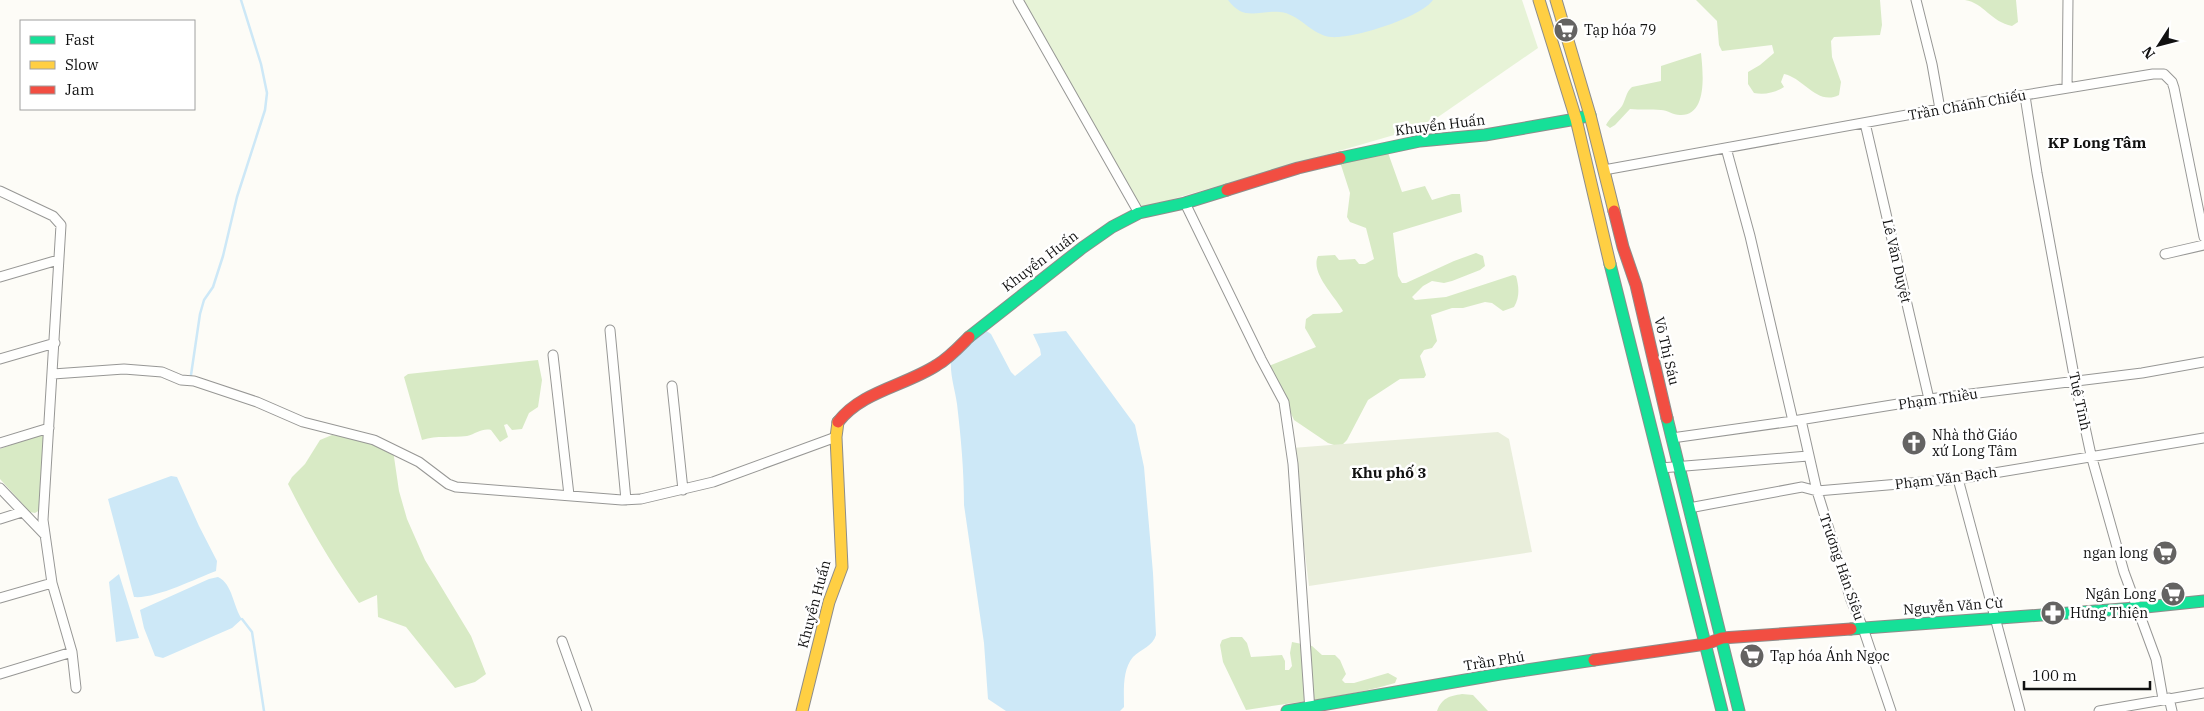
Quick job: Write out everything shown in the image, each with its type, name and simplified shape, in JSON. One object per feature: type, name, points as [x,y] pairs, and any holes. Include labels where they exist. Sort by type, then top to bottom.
[{"type":"main road","points":[[1539,0],[1576,119],[1593,195],[1722,711]]},
{"type":"main road","name":"Võ Thị Sáu","points":[[1556,0],[1590,115],[1623,247],[1636,284],[1678,467],[1739,711]]},
{"type":"main road","name":"Khuyển Huấn","points":[[802,711],[829,602],[842,567],[836,437],[837,424],[846,412],[865,399],[938,365],[984,324],[1082,248],[1112,226],[1139,213],[1186,203],[1298,168],[1382,148],[1420,141],[1477,136],[1590,115]]},
{"type":"main road","name":"Nguyễn Văn Cừ","points":[[1706,644],[1722,638],[2136,608],[2204,601]]},
{"type":"main road","name":"Trần Phú","points":[[1288,711],[1310,709],[1500,674],[1706,644]]},
{"type":"street","points":[[1018,0],[1139,213]]},
{"type":"street","points":[[1916,0],[1932,64],[1940,109]]},
{"type":"street","points":[[2067,88],[2068,0]]},
{"type":"street","name":"Trần Chánh Chiếu","points":[[1604,170],[1940,109],[2153,74],[2164,74],[2168,77],[2174,88],[2204,237]]},
{"type":"street","name":"Tuệ Tĩnh","points":[[2025,96],[2036,173],[2075,381],[2091,455],[2136,608],[2156,660],[2166,699],[2172,711]]},
{"type":"street","name":"Lê Văn Duyệt","points":[[1865,123],[1929,399]]},
{"type":"street","name":"Trương Hán Siêu","points":[[1726,148],[1817,491],[1851,600],[1864,628],[1891,711]]},
{"type":"street","points":[[0,192],[58,219],[61,227],[43,520],[52,583],[72,652],[76,688]]},
{"type":"street","points":[[1186,203],[1261,359],[1284,402],[1293,464],[1310,709]]},
{"type":"street","points":[[2165,254],[2204,245]]},
{"type":"street","points":[[0,277],[58,260]]},
{"type":"street","points":[[610,330],[626,500]]},
{"type":"street","points":[[0,359],[55,343]]},
{"type":"street","points":[[553,356],[569,495]]},
{"type":"street","name":"Phạm Thiều","points":[[1672,438],[1797,421],[1929,399],[2075,381],[2204,362]]},
{"type":"street","points":[[53,374],[124,369],[162,372],[181,380],[194,381],[264,405],[304,422],[374,440],[419,462],[448,484],[456,487],[626,500],[641,499],[683,490],[763,465],[836,437]]},
{"type":"street","points":[[672,386],[683,490]]},
{"type":"street","points":[[0,443],[48,428]]},
{"type":"street","name":"Phạm Văn Bạch","points":[[1688,508],[1802,487],[1817,491],[1958,479],[2091,455],[2204,438]]},
{"type":"street","points":[[1661,468],[1808,456]]},
{"type":"street","points":[[1958,479],[2020,711]]},
{"type":"street","points":[[0,488],[45,535]]},
{"type":"street","points":[[0,519],[22,512]]},
{"type":"street","points":[[0,598],[52,583]]},
{"type":"street","points":[[562,641],[587,711]]},
{"type":"street","points":[[0,674],[72,652]]},
{"type":"street","points":[[2099,711],[2204,693]]},
{"type":"green space","points":[[1018,0],[1522,0],[1538,48],[1425,126],[1135,210]]},
{"type":"green space","points":[[1696,0],[1880,0],[1882,25],[1880,35],[1834,37],[1831,41],[1832,57],[1841,82],[1839,95],[1824,97],[1784,74],[1781,82],[1784,87],[1766,94],[1758,94],[1754,93],[1748,84],[1748,72],[1774,53],[1772,45],[1722,51],[1719,45],[1717,21]]},
{"type":"green space","points":[[1965,0],[2016,0],[2018,22],[2012,26],[2005,24],[1972,2]]},
{"type":"green space","points":[[1701,53],[1702,92],[1695,108],[1689,113],[1680,115],[1663,110],[1630,109],[1615,125],[1610,128],[1606,125],[1622,106],[1627,93],[1632,87],[1661,81],[1661,66]]},
{"type":"green space","points":[[1387,150],[1402,192],[1425,186],[1432,200],[1452,194],[1460,194],[1462,212],[1393,233],[1398,276],[1402,283],[1406,283],[1476,253],[1483,256],[1485,266],[1480,270],[1452,281],[1444,283],[1432,281],[1423,286],[1412,297],[1415,300],[1446,297],[1513,275],[1516,276],[1517,280],[1518,296],[1514,307],[1503,311],[1492,303],[1485,302],[1463,308],[1452,308],[1431,315],[1437,341],[1432,348],[1424,350],[1420,356],[1426,375],[1424,378],[1400,379],[1368,400],[1347,440],[1340,447],[1328,443],[1294,420],[1269,366],[1316,347],[1305,328],[1306,319],[1313,314],[1340,313],[1343,311],[1320,277],[1316,263],[1318,256],[1335,255],[1339,260],[1355,259],[1359,264],[1365,264],[1374,259],[1366,228],[1350,222],[1347,217],[1350,193],[1340,162]]},
{"type":"green space","points":[[538,360],[542,380],[538,407],[529,413],[522,429],[512,430],[507,424],[504,425],[508,437],[500,442],[491,430],[482,430],[467,436],[422,440],[404,377],[408,374]]},
{"type":"green space","points":[[1498,432],[1509,439],[1532,552],[1309,586],[1292,448]]},
{"type":"green space","points":[[38,435],[43,436],[43,443],[40,510],[35,513],[30,512],[0,479],[0,449]]},
{"type":"green space","points":[[332,435],[354,438],[393,450],[399,491],[407,519],[425,560],[471,636],[486,674],[475,682],[455,688],[406,627],[378,617],[377,595],[359,603],[313,530],[288,484],[305,464],[320,440]]},
{"type":"green space","points":[[1231,637],[1242,637],[1247,643],[1251,657],[1282,655],[1285,661],[1285,670],[1289,670],[1292,666],[1290,653],[1292,642],[1312,646],[1322,655],[1335,655],[1340,660],[1346,674],[1342,680],[1345,683],[1354,683],[1388,673],[1397,678],[1395,683],[1358,692],[1246,710],[1223,662],[1220,645],[1222,640]]},
{"type":"green space","points":[[1462,694],[1473,695],[1488,711],[1437,711],[1446,698]]},
{"type":"water","points":[[1228,0],[1433,0],[1415,14],[1385,26],[1354,35],[1331,37],[1317,33],[1294,16],[1280,12],[1246,13],[1234,7]]},
{"type":"water","points":[[985,330],[991,334],[1015,376],[1041,355],[1033,334],[1066,331],[1135,425],[1144,467],[1156,635],[1150,645],[1129,662],[1124,681],[1124,707],[1120,711],[1006,711],[988,699],[984,643],[964,505],[960,429],[951,367],[951,361]]},
{"type":"water","points":[[171,476],[177,477],[217,561],[216,571],[164,592],[134,597],[108,499]]},
{"type":"water","points":[[119,574],[139,638],[116,642],[109,582]]},
{"type":"water","points":[[218,577],[223,580],[230,590],[242,619],[232,628],[163,658],[155,656],[144,628],[140,610],[209,579]]},
{"type":"waterway","points":[[191,375],[200,314],[204,300],[213,287],[223,256],[237,197],[265,110],[267,93],[261,64],[241,0]]},
{"type":"waterway","points":[[242,619],[252,632],[264,711]]},
{"type":"traffic: fast","points":[[1576,119],[1590,115]]},
{"type":"traffic: fast","points":[[1340,158],[1420,141],[1485,135],[1576,119]]},
{"type":"traffic: fast","points":[[969,337],[1082,248],[1112,227],[1139,213],[1185,203],[1227,190]]},
{"type":"traffic: fast","points":[[1610,264],[1722,711]]},
{"type":"traffic: fast","points":[[1667,418],[1739,711]]},
{"type":"traffic: fast","points":[[1851,629],[2136,608],[2204,601]]},
{"type":"traffic: fast","points":[[1287,711],[1500,674],[1594,660]]},
{"type":"traffic: slow","points":[[1539,0],[1576,119],[1610,264]]},
{"type":"traffic: slow","points":[[1556,0],[1590,115],[1614,211]]},
{"type":"traffic: slow","points":[[802,711],[829,602],[842,567],[836,437],[838,422]]},
{"type":"traffic: jam","points":[[1227,190],[1298,168],[1340,158]]},
{"type":"traffic: jam","points":[[1614,211],[1623,247],[1636,285],[1667,418]]},
{"type":"traffic: jam","points":[[838,422],[859,403],[871,396],[925,372],[941,362],[969,337]]},
{"type":"traffic: jam","points":[[1594,660],[1706,644],[1722,638],[1851,629]]},
{"type":"place","name":"Tạp hóa 79","points":[[1566,30]]},
{"type":"place","name":"Nhà thờ Giáo xứ Long Tâm","points":[[1914,443]]},
{"type":"place","name":"ngan long","points":[[2165,553]]},
{"type":"place","name":"Ngân Long","points":[[2173,594]]},
{"type":"place","name":"Hưng Thiện","points":[[2053,613]]},
{"type":"place","name":"Tạp hóa Ánh Ngọc","points":[[1752,656]]},
{"type":"district","name":"KP Long Tâm","points":[[2097,142]]},
{"type":"district","name":"Khu phố 3","points":[[1389,472]]}]
